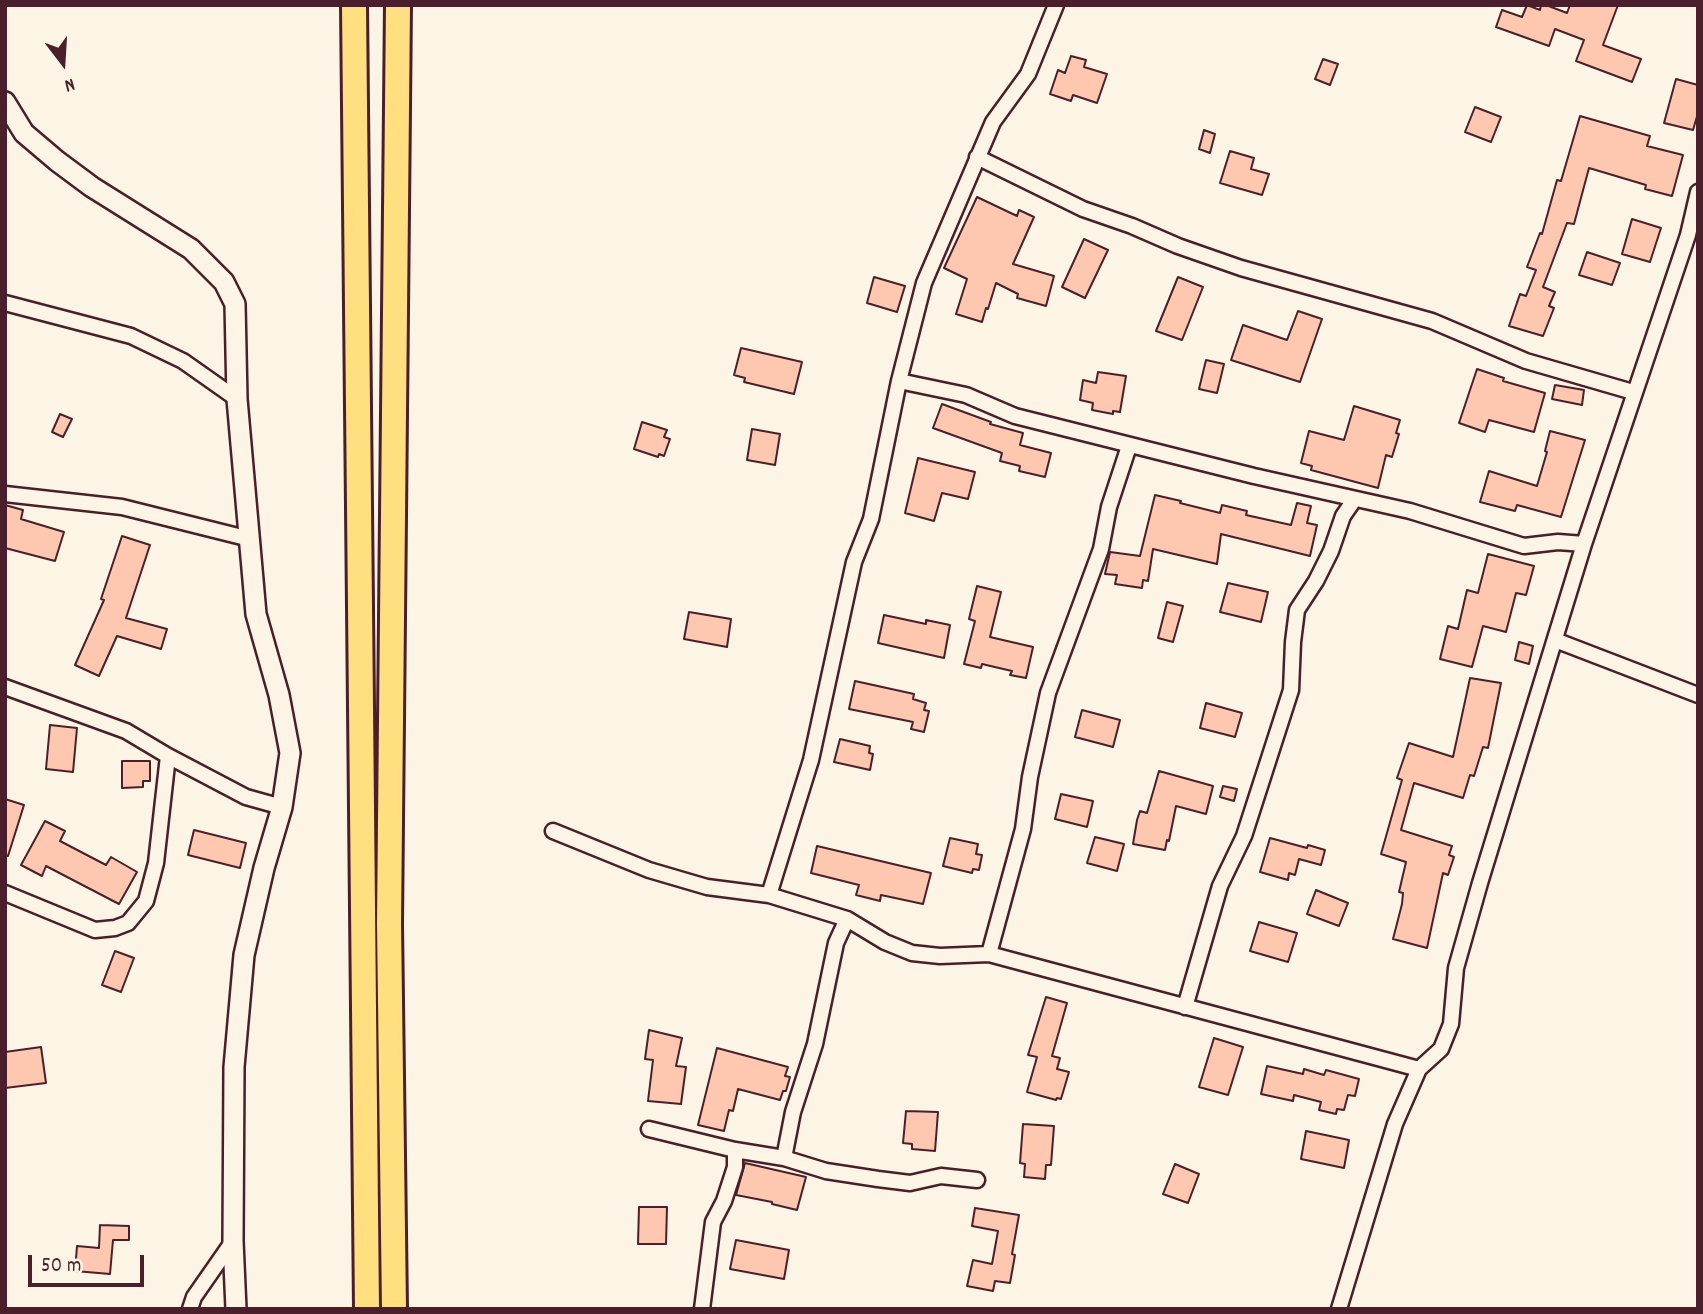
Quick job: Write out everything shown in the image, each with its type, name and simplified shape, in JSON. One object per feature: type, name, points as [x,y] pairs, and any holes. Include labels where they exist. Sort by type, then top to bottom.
[{"type":"highway","points":[[354,5],[367,1309]]},
{"type":"highway","points":[[394,1309],[389,923],[398,5]]},
{"type":"street","points":[[769,895],[811,760],[854,562],[871,519],[899,381],[923,283],[993,122],[1028,74],[1056,5]]},
{"type":"street","points":[[5,102],[23,133],[57,161],[92,187],[191,249],[224,282],[235,304],[237,399],[256,614],[279,695],[290,753],[282,807],[264,868],[244,955],[234,1067],[233,1241],[236,1309]]},
{"type":"street","points":[[977,157],[1083,209],[1178,246],[1241,268],[1432,321],[1526,360],[1633,393]]},
{"type":"street","points":[[1339,1309],[1395,1124],[1419,1069],[1441,1049],[1451,1024],[1456,968],[1480,883],[1584,544],[1688,235],[1698,192]]},
{"type":"street","points":[[5,303],[131,336],[183,361],[237,399]]},
{"type":"street","points":[[899,381],[966,395],[1015,416],[1129,446],[1410,511],[1524,545],[1558,542],[1584,544]]},
{"type":"street","points":[[989,954],[1023,829],[1030,777],[1048,693],[1101,550],[1109,507],[1129,446]]},
{"type":"street","points":[[5,494],[122,507],[250,539]]},
{"type":"street","points":[[1185,1007],[1220,886],[1244,836],[1291,690],[1297,610],[1321,571],[1343,516],[1354,500]]},
{"type":"street","points":[[1555,640],[1698,695]]},
{"type":"street","points":[[5,687],[126,731],[246,797],[282,807]]},
{"type":"street","points":[[5,893],[95,930],[115,928],[128,923],[146,901],[156,863],[168,756]]},
{"type":"street","points":[[553,831],[649,870],[707,887],[769,895],[847,919],[885,942],[912,953],[940,957],[989,954],[1419,1069]]},
{"type":"street","points":[[784,1158],[797,1098],[815,1044],[836,943],[847,919]]},
{"type":"street","points":[[649,1129],[735,1150],[784,1158],[826,1171],[910,1183],[940,1176],[977,1180]]},
{"type":"street","points":[[702,1309],[713,1222],[724,1201],[735,1167],[735,1150]]},
{"type":"street","points":[[190,1309],[194,1297],[233,1241]]},
{"type":"building","points":[[1527,5],[1540,10],[1541,5],[1546,5],[1567,13],[1570,5],[1618,5],[1603,45],[1641,59],[1632,82],[1576,61],[1584,40],[1555,29],[1549,46],[1496,27],[1502,10],[1522,17]]},
{"type":"building","points":[[1071,56],[1086,60],[1084,67],[1107,74],[1097,103],[1073,95],[1071,101],[1050,94],[1058,70],[1065,73]]},
{"type":"building","points":[[1323,59],[1338,64],[1330,85],[1315,79]]},
{"type":"building","points":[[1676,79],[1698,85],[1698,113],[1693,130],[1664,123]]},
{"type":"building","points":[[1475,107],[1501,117],[1491,142],[1465,132]]},
{"type":"building","points":[[1580,116],[1650,136],[1647,146],[1683,155],[1672,196],[1645,189],[1646,185],[1589,168],[1574,224],[1567,223],[1543,287],[1555,292],[1549,306],[1554,308],[1543,336],[1509,326],[1520,294],[1526,296],[1536,270],[1527,267],[1540,233],[1542,234],[1557,180],[1561,181]]},
{"type":"building","points":[[1204,130],[1215,134],[1210,153],[1199,149]]},
{"type":"building","points":[[1230,151],[1254,158],[1251,169],[1269,174],[1262,195],[1220,183]]},
{"type":"building","points":[[977,197],[1017,216],[1019,210],[1034,217],[1013,264],[1054,276],[1046,306],[1017,298],[1018,294],[996,283],[982,322],[956,314],[967,279],[944,268]]},
{"type":"building","points":[[1632,219],[1661,228],[1650,262],[1622,254]]},
{"type":"building","points":[[1084,239],[1108,250],[1085,298],[1062,287]]},
{"type":"building","points":[[1587,252],[1620,263],[1612,285],[1579,275]]},
{"type":"building","points":[[874,277],[905,286],[897,312],[867,303]]},
{"type":"building","points":[[1178,277],[1203,287],[1182,340],[1156,331]]},
{"type":"building","points":[[1298,311],[1322,319],[1300,382],[1231,360],[1243,325],[1287,340]]},
{"type":"building","points":[[741,348],[802,362],[794,394],[744,382],[745,378],[734,375]]},
{"type":"building","points":[[1206,360],[1224,364],[1217,393],[1199,389]]},
{"type":"building","points":[[1477,369],[1504,378],[1503,381],[1545,393],[1534,432],[1489,420],[1485,432],[1459,423]]},
{"type":"building","points":[[1098,372],[1126,376],[1120,412],[1113,411],[1113,414],[1092,410],[1093,403],[1080,400],[1083,380],[1096,383]]},
{"type":"building","points":[[1555,385],[1584,390],[1582,405],[1552,399]]},
{"type":"building","points":[[942,404],[991,422],[990,424],[1023,433],[1020,445],[1051,453],[1045,477],[1019,471],[1020,466],[1000,461],[1002,453],[933,428]]},
{"type":"building","points":[[1354,406],[1400,420],[1392,457],[1386,455],[1378,488],[1311,470],[1312,466],[1301,463],[1309,431],[1344,440]]},
{"type":"building","points":[[60,414],[72,419],[63,437],[52,432]]},
{"type":"building","points":[[642,422],[667,430],[664,437],[670,439],[664,456],[659,454],[658,457],[634,449]]},
{"type":"building","points":[[752,429],[780,434],[775,465],[747,460]]},
{"type":"building","points":[[1550,431],[1585,440],[1561,517],[1517,505],[1515,511],[1480,502],[1489,471],[1537,486]]},
{"type":"building","points":[[918,458],[975,472],[968,499],[942,493],[934,521],[905,513]]},
{"type":"building","points":[[1155,495],[1220,513],[1222,505],[1247,511],[1246,515],[1291,525],[1297,503],[1311,506],[1307,523],[1317,525],[1310,556],[1221,534],[1217,564],[1153,549],[1148,581],[1143,580],[1142,588],[1115,584],[1117,575],[1105,574],[1110,552],[1140,556]]},
{"type":"building","points":[[5,505],[23,510],[21,519],[64,532],[55,561],[5,548]]},
{"type":"building","points":[[122,536],[150,545],[126,618],[167,629],[161,649],[117,636],[99,676],[75,665],[104,600],[101,599]]},
{"type":"building","points":[[1488,554],[1534,566],[1526,595],[1516,593],[1506,632],[1483,626],[1472,667],[1440,659],[1448,626],[1458,629],[1467,590],[1478,593]]},
{"type":"building","points":[[1228,583],[1268,592],[1261,622],[1220,612]]},
{"type":"building","points":[[977,586],[1001,592],[990,637],[1033,647],[1026,678],[1010,675],[1012,671],[982,664],[981,668],[964,664],[975,621],[969,619]]},
{"type":"building","points":[[1167,602],[1183,606],[1173,642],[1158,638]]},
{"type":"building","points":[[689,612],[731,619],[727,647],[684,639]]},
{"type":"building","points":[[884,615],[926,624],[926,620],[950,625],[944,658],[878,643]]},
{"type":"building","points":[[1519,642],[1533,646],[1529,664],[1515,660]]},
{"type":"building","points":[[1470,678],[1501,683],[1488,748],[1483,747],[1474,776],[1470,775],[1463,798],[1414,783],[1401,830],[1452,846],[1449,855],[1454,857],[1448,875],[1443,873],[1427,948],[1393,939],[1402,904],[1403,893],[1399,892],[1406,862],[1381,854],[1402,780],[1397,778],[1409,743],[1453,757]]},
{"type":"building","points":[[855,681],[914,694],[913,699],[926,703],[924,710],[929,711],[924,732],[911,729],[913,722],[849,709]]},
{"type":"building","points":[[1206,703],[1242,713],[1235,737],[1200,728]]},
{"type":"building","points":[[1082,710],[1120,720],[1113,747],[1075,737]]},
{"type":"building","points":[[50,725],[77,728],[73,772],[46,769]]},
{"type":"building","points":[[840,739],[870,746],[869,753],[873,754],[870,770],[834,762]]},
{"type":"building","points":[[122,761],[150,761],[150,781],[143,781],[143,787],[122,788]]},
{"type":"building","points":[[1159,771],[1213,786],[1206,814],[1176,806],[1165,850],[1133,844],[1140,811],[1147,813]]},
{"type":"building","points":[[1223,786],[1237,789],[1234,801],[1220,797]]},
{"type":"building","points":[[1061,794],[1093,801],[1087,827],[1055,819]]},
{"type":"building","points":[[5,799],[24,805],[8,856],[5,855]]},
{"type":"building","points":[[45,821],[65,831],[60,841],[106,865],[111,857],[137,872],[119,904],[46,866],[42,876],[21,865]]},
{"type":"building","points":[[194,830],[246,843],[240,868],[188,855]]},
{"type":"building","points":[[1095,837],[1124,844],[1117,871],[1087,863]]},
{"type":"building","points":[[950,838],[978,844],[976,854],[982,855],[979,870],[973,869],[972,873],[943,866]]},
{"type":"building","points":[[1270,838],[1325,850],[1321,865],[1299,859],[1295,875],[1289,873],[1288,880],[1260,872]]},
{"type":"building","points":[[817,846],[931,873],[923,904],[881,895],[880,901],[856,895],[859,885],[811,873]]},
{"type":"building","points":[[1316,890],[1348,903],[1339,926],[1307,914]]},
{"type":"building","points":[[1259,922],[1297,933],[1288,962],[1250,951]]},
{"type":"building","points":[[115,951],[134,958],[121,992],[102,985]]},
{"type":"building","points":[[1046,997],[1067,1003],[1052,1056],[1060,1058],[1057,1069],[1069,1072],[1061,1099],[1056,1100],[1027,1092],[1037,1057],[1028,1055]]},
{"type":"building","points":[[649,1030],[682,1038],[676,1066],[686,1067],[681,1104],[648,1101],[653,1060],[645,1059]]},
{"type":"building","points":[[1214,1038],[1243,1047],[1228,1095],[1199,1087]]},
{"type":"building","points":[[41,1047],[46,1083],[5,1088],[5,1052]]},
{"type":"building","points":[[717,1048],[788,1067],[785,1076],[790,1077],[780,1100],[738,1089],[733,1111],[729,1110],[724,1131],[698,1125]]},
{"type":"building","points":[[1267,1066],[1303,1074],[1304,1069],[1324,1075],[1326,1070],[1359,1079],[1355,1096],[1348,1095],[1344,1110],[1337,1109],[1336,1114],[1319,1110],[1321,1102],[1294,1095],[1293,1101],[1261,1094]]},
{"type":"building","points":[[906,1111],[938,1112],[935,1151],[912,1149],[912,1144],[903,1143]]},
{"type":"building","points":[[1023,1124],[1054,1126],[1051,1165],[1046,1165],[1045,1179],[1024,1177],[1025,1164],[1020,1163]]},
{"type":"building","points":[[1306,1131],[1349,1140],[1344,1168],[1301,1159]]},
{"type":"building","points":[[745,1163],[806,1177],[797,1210],[736,1195]]},
{"type":"building","points":[[1175,1164],[1199,1174],[1188,1203],[1163,1194]]},
{"type":"building","points":[[639,1207],[667,1207],[666,1244],[638,1244]]},
{"type":"building","points":[[975,1208],[1019,1215],[1010,1283],[995,1281],[993,1291],[967,1286],[973,1260],[992,1264],[998,1231],[972,1226]]},
{"type":"building","points":[[100,1225],[129,1226],[129,1240],[113,1240],[110,1274],[75,1271],[77,1246],[99,1248]]},
{"type":"building","points":[[736,1240],[789,1250],[784,1279],[730,1269]]}]
